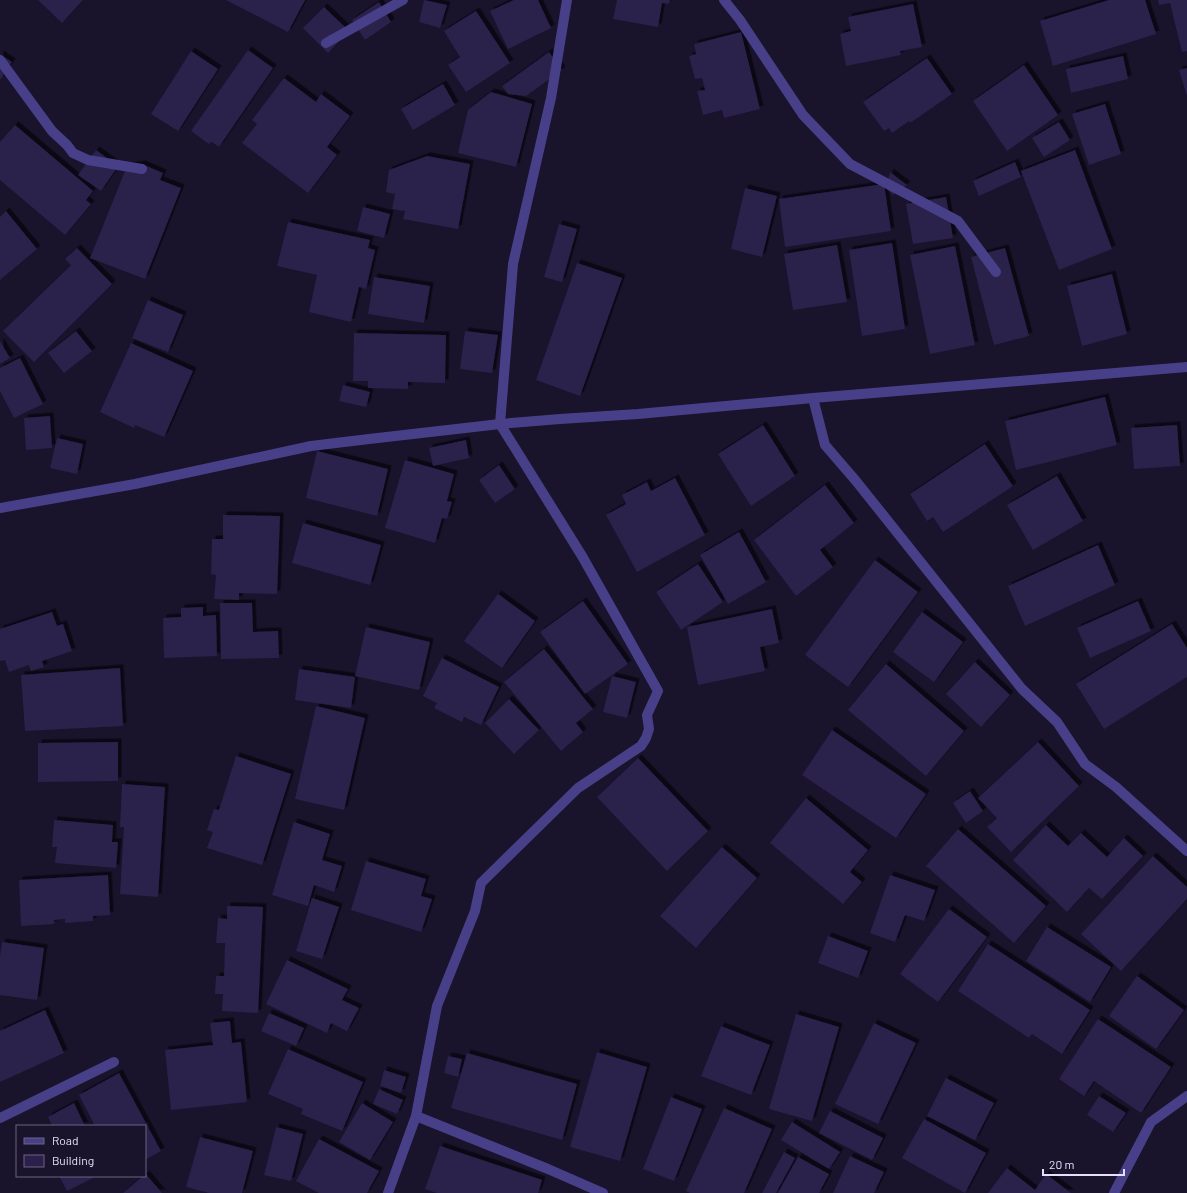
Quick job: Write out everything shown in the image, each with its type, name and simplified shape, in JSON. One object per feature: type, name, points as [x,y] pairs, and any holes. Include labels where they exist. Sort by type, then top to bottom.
[{"type":"street","points":[[326,43],[403,0]]},
{"type":"street","points":[[388,1193],[416,1116],[437,1006],[475,911],[481,884],[578,788],[641,746],[649,729],[647,715],[658,690],[582,556],[500,424],[513,264],[550,98],[566,0]]},
{"type":"street","points":[[724,0],[740,20],[803,116],[850,164],[958,221],[996,272]]},
{"type":"street","points":[[0,60],[52,131],[68,145],[73,154],[88,160],[142,169]]},
{"type":"street","points":[[0,508],[135,484],[311,446],[500,424],[638,414],[1187,367]]},
{"type":"street","points":[[813,398],[825,445],[856,481],[1022,689],[1057,722],[1085,764],[1116,787],[1187,851]]},
{"type":"street","points":[[0,1118],[114,1062]]},
{"type":"street","points":[[1114,1193],[1151,1122],[1187,1096]]},
{"type":"street","points":[[416,1116],[548,1169],[603,1193]]},
{"type":"building","points":[[38,0],[83,0],[62,23]]},
{"type":"building","points":[[226,0],[305,0],[288,32]]},
{"type":"building","points":[[424,0],[447,5],[440,28],[419,22]]},
{"type":"building","points":[[514,0],[538,0],[551,28],[508,49],[490,11]]},
{"type":"building","points":[[617,0],[670,0],[669,4],[662,3],[658,27],[613,19]]},
{"type":"building","points":[[1109,0],[1145,0],[1156,34],[1053,66],[1040,21]]},
{"type":"building","points":[[1158,0],[1187,0],[1187,51],[1182,52],[1170,3],[1159,5]]},
{"type":"building","points":[[379,2],[391,22],[365,40],[352,20]]},
{"type":"building","points":[[913,4],[922,47],[900,51],[901,55],[846,66],[840,34],[851,31],[848,17]]},
{"type":"building","points":[[324,7],[349,31],[328,53],[303,28]]},
{"type":"building","points":[[476,11],[510,63],[466,92],[448,65],[460,57],[444,31]]},
{"type":"building","points":[[741,32],[760,109],[724,118],[722,110],[703,115],[697,91],[705,90],[702,78],[695,79],[689,56],[696,54],[694,44]]},
{"type":"building","points":[[248,50],[273,68],[219,147],[212,142],[209,144],[191,131]]},
{"type":"building","points":[[191,51],[218,69],[178,131],[151,114]]},
{"type":"building","points":[[549,52],[562,70],[526,96],[508,94],[502,86]]},
{"type":"building","points":[[0,54],[12,62],[0,80]]},
{"type":"building","points":[[1123,56],[1128,79],[1071,93],[1066,69]]},
{"type":"building","points":[[927,58],[952,94],[910,123],[909,121],[892,133],[889,128],[884,131],[863,102]]},
{"type":"building","points":[[1024,65],[1058,115],[1007,151],[973,101]]},
{"type":"building","points":[[1187,68],[1187,96],[1179,70]]},
{"type":"building","points":[[284,78],[316,102],[321,94],[350,116],[327,147],[337,155],[308,193],[242,143],[257,124],[252,120]]},
{"type":"building","points":[[443,84],[455,105],[413,130],[401,109]]},
{"type":"building","points":[[491,92],[532,104],[516,167],[458,153],[468,110]]},
{"type":"building","points":[[1105,104],[1121,154],[1089,165],[1072,114]]},
{"type":"building","points":[[1059,122],[1070,140],[1044,157],[1032,138]]},
{"type":"building","points":[[15,125],[93,191],[86,200],[91,204],[65,235],[0,180],[0,142]]},
{"type":"building","points":[[96,150],[118,166],[101,191],[78,175]]},
{"type":"building","points":[[1075,150],[1112,249],[1059,270],[1021,171]]},
{"type":"building","points":[[427,156],[470,164],[458,229],[403,219],[405,211],[392,209],[395,194],[386,192],[389,170]]},
{"type":"building","points":[[1015,162],[1021,177],[979,196],[973,181]]},
{"type":"building","points":[[142,164],[163,173],[160,180],[181,188],[145,279],[90,258],[127,166]]},
{"type":"building","points":[[890,172],[907,185],[893,195],[886,188]]},
{"type":"building","points":[[884,184],[891,231],[785,247],[779,199]]},
{"type":"building","points":[[745,188],[777,196],[762,257],[731,249]]},
{"type":"building","points":[[946,197],[953,238],[913,244],[906,204]]},
{"type":"building","points":[[363,207],[390,214],[384,238],[357,231]]},
{"type":"building","points":[[6,211],[37,249],[0,280],[0,217]]},
{"type":"building","points":[[288,222],[370,240],[368,248],[375,250],[366,289],[359,287],[351,322],[309,312],[317,275],[277,266]]},
{"type":"building","points":[[559,224],[577,229],[562,282],[544,277]]},
{"type":"building","points":[[892,243],[905,329],[862,336],[849,250]]},
{"type":"building","points":[[837,245],[847,302],[793,310],[784,254]]},
{"type":"building","points":[[955,246],[975,345],[930,354],[910,255]]},
{"type":"building","points":[[77,248],[112,284],[34,362],[3,331],[71,265],[65,259]]},
{"type":"building","points":[[1005,248],[1029,336],[994,345],[971,257]]},
{"type":"building","points":[[577,263],[622,278],[580,396],[536,380]]},
{"type":"building","points":[[1112,274],[1127,334],[1082,346],[1067,286]]},
{"type":"building","points":[[374,277],[430,286],[424,323],[368,314]]},
{"type":"building","points":[[148,300],[183,315],[168,352],[132,338]]},
{"type":"building","points":[[76,331],[92,351],[64,373],[48,353]]},
{"type":"building","points":[[465,331],[498,335],[492,373],[460,369]]},
{"type":"building","points":[[354,333],[446,335],[445,383],[408,382],[408,389],[368,388],[368,381],[353,381]]},
{"type":"building","points":[[0,341],[10,358],[0,364]]},
{"type":"building","points":[[131,343],[193,371],[164,437],[135,425],[134,428],[100,412]]},
{"type":"building","points":[[20,358],[43,404],[14,418],[0,391],[0,368]]},
{"type":"building","points":[[343,385],[370,392],[366,407],[339,401]]},
{"type":"building","points":[[1105,397],[1117,445],[1016,470],[1005,421]]},
{"type":"building","points":[[50,416],[52,448],[26,450],[24,418]]},
{"type":"building","points":[[763,425],[795,476],[751,506],[718,454]]},
{"type":"building","points":[[1177,425],[1180,466],[1134,469],[1131,428]]},
{"type":"building","points":[[57,438],[83,444],[77,474],[50,468]]},
{"type":"building","points":[[466,440],[469,458],[433,466],[429,448]]},
{"type":"building","points":[[985,444],[1013,486],[943,532],[933,517],[927,521],[910,494]]},
{"type":"building","points":[[317,451],[388,469],[377,516],[306,498]]},
{"type":"building","points":[[405,460],[454,474],[447,501],[452,502],[447,519],[442,518],[435,543],[385,528]]},
{"type":"building","points":[[499,465],[515,489],[495,503],[479,480]]},
{"type":"building","points":[[1057,476],[1083,521],[1033,550],[1007,505]]},
{"type":"building","points":[[675,478],[705,535],[637,572],[606,515],[626,504],[622,495],[647,482],[651,491]]},
{"type":"building","points":[[825,485],[854,523],[820,550],[833,567],[796,596],[754,540]]},
{"type":"building","points":[[223,515],[280,516],[277,594],[239,593],[239,600],[214,599],[216,575],[211,574],[212,539],[223,539]]},
{"type":"building","points":[[303,523],[381,545],[370,585],[292,563]]},
{"type":"building","points":[[739,532],[766,582],[728,604],[700,555]]},
{"type":"building","points":[[1098,545],[1115,585],[1025,626],[1008,586]]},
{"type":"building","points":[[875,560],[918,592],[848,687],[805,655]]},
{"type":"building","points":[[698,564],[723,602],[681,630],[656,592]]},
{"type":"building","points":[[498,594],[535,621],[502,668],[464,641]]},
{"type":"building","points":[[583,601],[628,664],[585,694],[540,632]]},
{"type":"building","points":[[1138,601],[1151,631],[1090,658],[1077,628]]},
{"type":"building","points":[[220,603],[252,603],[253,632],[278,631],[279,658],[221,659]]},
{"type":"building","points":[[203,607],[203,616],[216,615],[217,656],[164,658],[163,618],[181,617],[181,608]]},
{"type":"building","points":[[772,609],[779,643],[760,647],[765,671],[698,685],[687,627]]},
{"type":"building","points":[[52,612],[57,626],[63,624],[72,651],[42,661],[44,667],[31,671],[29,665],[9,672],[5,660],[0,661],[0,629]]},
{"type":"building","points":[[922,612],[963,642],[934,682],[893,652]]},
{"type":"building","points":[[1172,624],[1187,648],[1187,677],[1104,729],[1076,684]]},
{"type":"building","points":[[366,627],[430,642],[419,690],[355,676]]},
{"type":"building","points":[[544,649],[593,709],[576,723],[583,732],[561,751],[504,682]]},
{"type":"building","points":[[442,658],[499,687],[481,725],[464,717],[462,722],[434,708],[437,703],[423,696]]},
{"type":"building","points":[[975,662],[1010,695],[981,727],[946,694]]},
{"type":"building","points":[[886,664],[964,731],[926,776],[848,710]]},
{"type":"building","points":[[120,668],[123,726],[25,731],[21,675]]},
{"type":"building","points":[[299,669],[355,677],[351,708],[295,700]]},
{"type":"building","points":[[612,676],[636,682],[627,718],[603,712]]},
{"type":"building","points":[[509,699],[539,730],[514,754],[485,723]]},
{"type":"building","points":[[316,706],[365,718],[344,810],[295,799]]},
{"type":"building","points":[[832,730],[926,794],[896,838],[802,775]]},
{"type":"building","points":[[118,742],[118,781],[38,782],[38,743]]},
{"type":"building","points":[[1038,742],[1079,786],[1011,852],[987,827],[997,818],[978,798]]},
{"type":"building","points":[[236,756],[291,774],[262,865],[207,848],[213,832],[207,830],[214,809],[219,810]]},
{"type":"building","points":[[638,758],[708,831],[667,871],[597,797]]},
{"type":"building","points":[[122,784],[165,787],[158,897],[120,894],[124,827],[120,827]]},
{"type":"building","points":[[970,791],[983,811],[966,823],[953,803]]},
{"type":"building","points":[[806,798],[868,850],[850,872],[862,882],[843,904],[770,843]]},
{"type":"building","points":[[54,820],[113,825],[112,842],[118,842],[116,868],[55,863],[57,847],[52,847]]},
{"type":"building","points":[[294,822],[330,834],[322,860],[342,866],[334,892],[314,885],[308,906],[272,895]]},
{"type":"building","points":[[1046,825],[1068,846],[1081,833],[1107,857],[1124,838],[1143,856],[1102,899],[1089,888],[1067,912],[1013,860]]},
{"type":"building","points":[[958,829],[1046,906],[1014,943],[926,866]]},
{"type":"building","points":[[722,847],[757,878],[696,948],[660,916]]},
{"type":"building","points":[[1153,856],[1187,887],[1187,899],[1121,971],[1081,934]]},
{"type":"building","points":[[366,861],[426,879],[421,896],[432,899],[421,932],[351,910]]},
{"type":"building","points":[[108,875],[110,915],[93,916],[93,921],[65,923],[65,919],[54,920],[54,924],[21,926],[19,880]]},
{"type":"building","points":[[890,875],[935,890],[924,921],[905,915],[895,942],[870,933]]},
{"type":"building","points":[[312,898],[339,907],[322,959],[296,951]]},
{"type":"building","points":[[227,906],[263,907],[258,1013],[222,1011],[223,994],[215,994],[216,976],[224,976],[225,943],[216,943],[218,918],[227,919]]},
{"type":"building","points":[[949,909],[987,937],[938,1002],[900,974]]},
{"type":"building","points":[[1047,927],[1111,967],[1090,1002],[1026,961]]},
{"type":"building","points":[[828,936],[868,951],[858,978],[818,963]]},
{"type":"building","points":[[2,942],[44,948],[37,1000],[0,995],[0,957]]},
{"type":"building","points":[[988,944],[1090,1010],[1062,1054],[1032,1034],[1029,1038],[958,991]]},
{"type":"building","points":[[287,960],[348,989],[342,1000],[359,1008],[347,1031],[331,1023],[327,1033],[266,1004]]},
{"type":"building","points":[[1137,976],[1184,1010],[1156,1049],[1109,1016]]},
{"type":"building","points":[[45,1010],[64,1053],[0,1082],[0,1031]]},
{"type":"building","points":[[269,1013],[304,1028],[296,1046],[261,1031]]},
{"type":"building","points":[[796,1014],[839,1027],[812,1121],[769,1109]]},
{"type":"building","points":[[1098,1019],[1171,1067],[1141,1113],[1094,1081],[1084,1096],[1059,1079]]},
{"type":"building","points":[[230,1021],[232,1043],[241,1042],[247,1102],[171,1110],[165,1050],[213,1045],[210,1023]]},
{"type":"building","points":[[874,1023],[916,1043],[878,1124],[835,1104]]},
{"type":"building","points":[[721,1026],[770,1045],[751,1095],[701,1076]]},
{"type":"building","points":[[288,1049],[363,1082],[342,1131],[301,1114],[303,1109],[268,1094]]},
{"type":"building","points":[[597,1052],[647,1067],[620,1161],[570,1147]]},
{"type":"building","points":[[467,1053],[577,1084],[562,1140],[451,1108]]},
{"type":"building","points":[[448,1056],[462,1059],[458,1077],[444,1073]]},
{"type":"building","points":[[384,1070],[406,1077],[401,1093],[380,1086]]},
{"type":"building","points":[[119,1073],[161,1151],[146,1159],[146,1125],[92,1125],[94,1124],[79,1095]]},
{"type":"building","points":[[946,1078],[994,1103],[975,1140],[927,1116]]},
{"type":"building","points":[[379,1089],[403,1100],[397,1114],[373,1104]]},
{"type":"building","points":[[1099,1096],[1126,1113],[1113,1132],[1087,1115]]},
{"type":"building","points":[[671,1097],[702,1109],[674,1181],[643,1169]]},
{"type":"building","points":[[74,1103],[85,1125],[52,1125],[48,1117]]},
{"type":"building","points":[[362,1103],[393,1122],[370,1160],[339,1142]]},
{"type":"building","points":[[724,1108],[772,1129],[744,1193],[690,1193],[686,1191]]},
{"type":"building","points":[[830,1111],[883,1138],[872,1160],[819,1133]]},
{"type":"building","points":[[924,1119],[986,1153],[965,1193],[902,1158]]},
{"type":"building","points":[[792,1122],[840,1152],[829,1169],[781,1140]]},
{"type":"building","points":[[276,1127],[303,1134],[291,1181],[264,1175]]},
{"type":"building","points":[[200,1137],[253,1151],[242,1193],[209,1193],[186,1187]]},
{"type":"building","points":[[319,1139],[379,1171],[367,1193],[319,1193],[296,1181]]},
{"type":"building","points":[[440,1146],[542,1180],[538,1193],[437,1193],[425,1189]]},
{"type":"building","points":[[784,1152],[795,1158],[776,1193],[762,1193]]},
{"type":"building","points":[[850,1156],[884,1172],[874,1193],[833,1193]]},
{"type":"building","points":[[798,1157],[829,1174],[819,1193],[778,1193]]},
{"type":"building","points":[[1007,1168],[1035,1190],[1046,1174],[1071,1193],[988,1193]]},
{"type":"building","points":[[146,1174],[162,1193],[123,1193],[142,1177],[146,1177]]},
{"type":"building","points":[[60,1177],[95,1177],[67,1191]]}]
